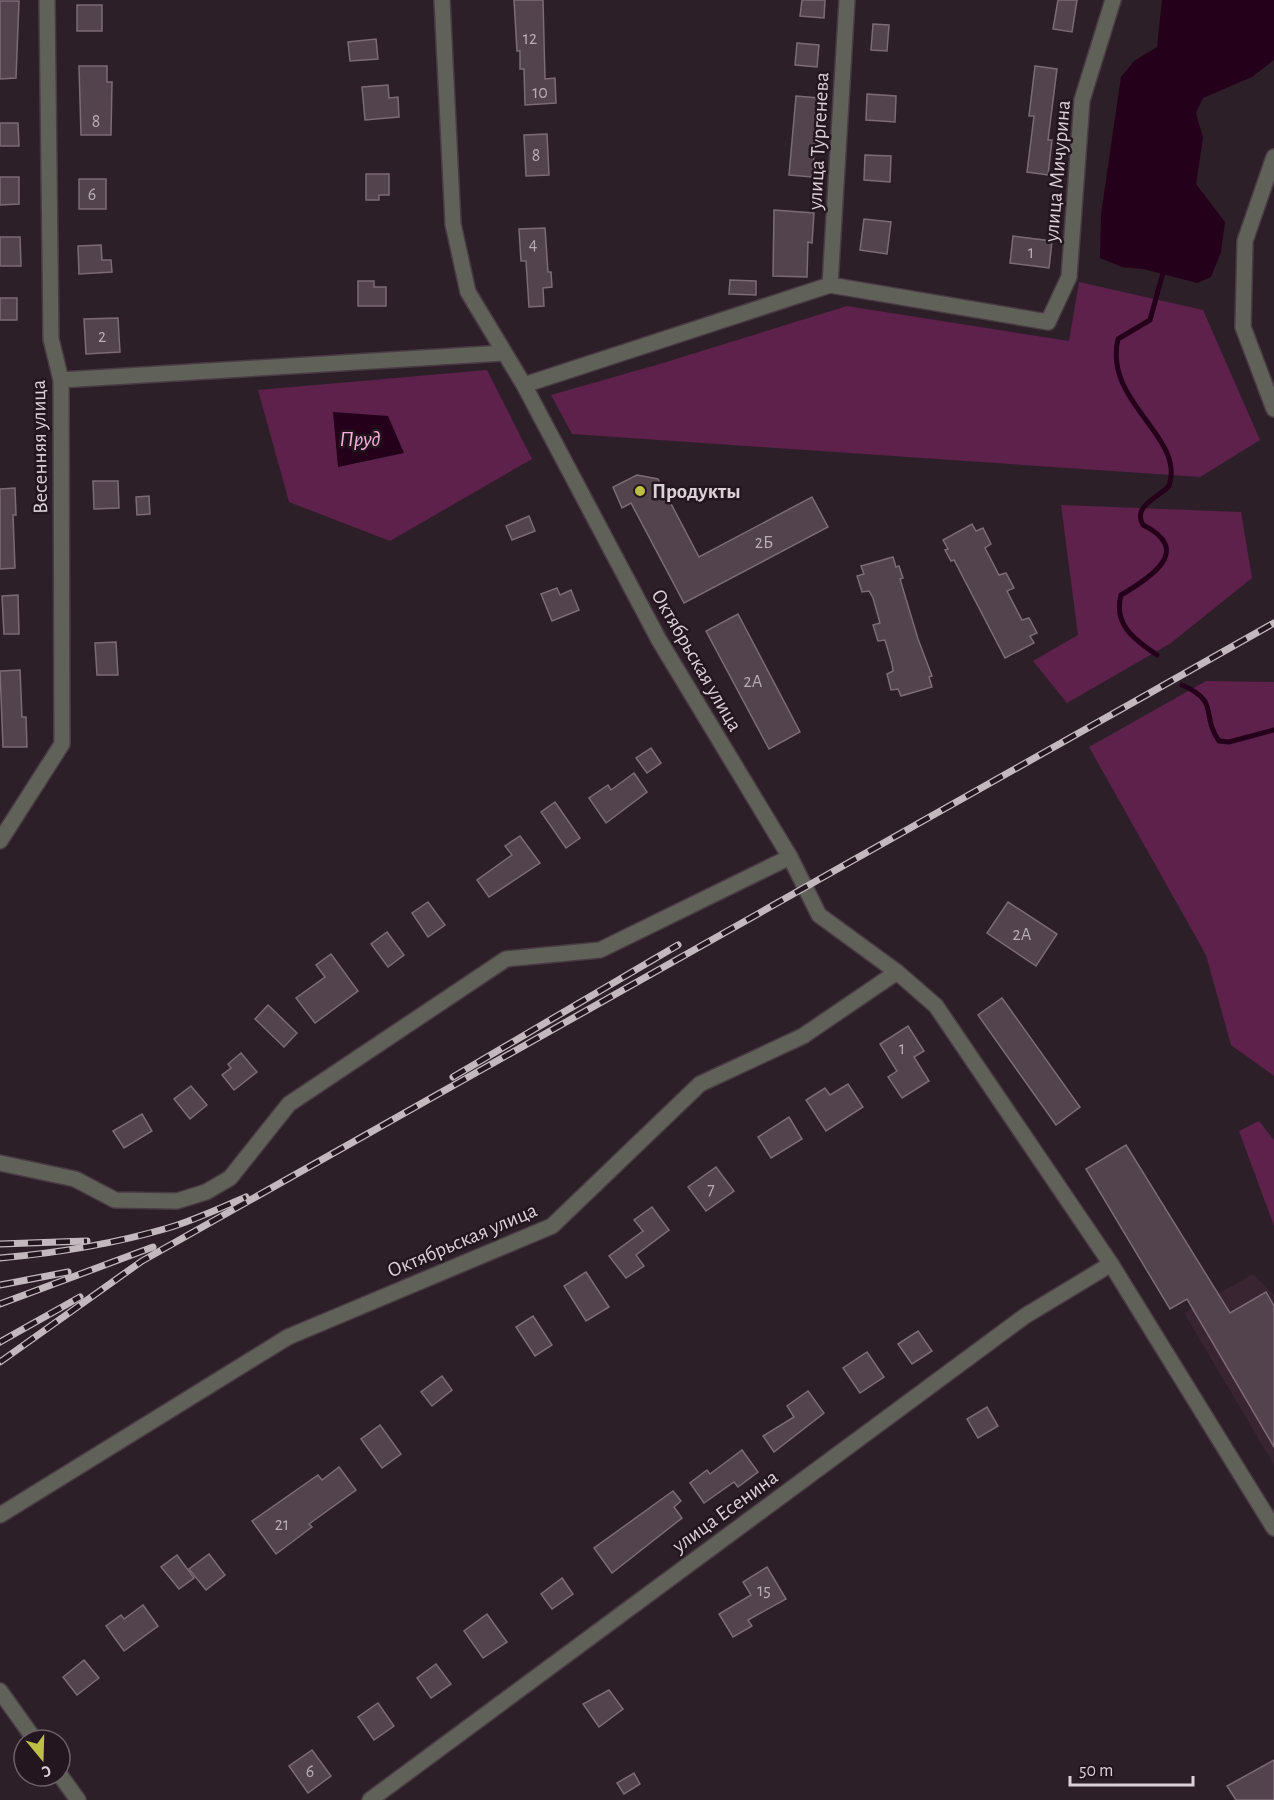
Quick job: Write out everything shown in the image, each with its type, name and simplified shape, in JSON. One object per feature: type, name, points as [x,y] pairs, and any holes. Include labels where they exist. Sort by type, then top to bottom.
[{"type":"street","name":"Весенняя улица","points":[[0,841],[62,744],[61,380],[51,339],[47,0]]},
{"type":"street","name":"Октябрьская улица","points":[[0,1515],[288,1337],[552,1226],[700,1084],[803,1036],[897,972],[819,915],[790,857],[659,640],[524,385],[468,292],[453,224],[442,0]]},
{"type":"street","name":"улица Тургенева","points":[[830,285],[847,0]]},
{"type":"street","name":"улица Мичурина","points":[[830,285],[1048,322],[1069,277],[1082,100],[1113,0]]},
{"type":"street","points":[[1274,157],[1245,241],[1243,327],[1274,409]]},
{"type":"street","points":[[524,385],[830,285]]},
{"type":"street","points":[[61,380],[504,353]]},
{"type":"street","points":[[2,1164],[75,1179],[115,1200],[177,1201],[206,1192],[230,1178],[289,1104],[506,959],[600,950],[790,857]]},
{"type":"street","points":[[897,972],[936,1006],[1111,1264],[1274,1528]]},
{"type":"street","name":"улица Есенина","points":[[370,1800],[1025,1316],[1111,1264]]},
{"type":"street","points":[[0,1692],[26,1728]]},
{"type":"shaded area","points":[[1079,282],[1203,310],[1260,440],[1200,477],[572,434],[551,395],[847,306],[1069,341]]},
{"type":"shaded area","points":[[487,370],[532,459],[390,541],[289,502],[258,390]]},
{"type":"shaded area","points":[[1061,505],[1241,512],[1252,578],[1171,643],[1067,703],[1033,661],[1078,635]]},
{"type":"shaded area","points":[[1206,681],[1274,682],[1274,1076],[1231,1045],[1206,955],[1089,747]]},
{"type":"shaded area","points":[[1259,1121],[1274,1140],[1274,1226],[1239,1131]]},
{"type":"shaded area","points":[[1253,1274],[1274,1295],[1274,1465],[1184,1313]]},
{"type":"water","points":[[1162,0],[1274,0],[1274,60],[1252,77],[1203,98],[1196,113],[1203,138],[1196,184],[1225,222],[1221,252],[1211,277],[1197,283],[1143,269],[1122,267],[1100,258],[1101,214],[1121,77],[1134,61],[1157,47]]},
{"type":"water","name":"Пруд","points":[[333,412],[388,416],[404,453],[338,467]]},
{"type":"building","points":[[514,0],[543,0],[545,79],[555,78],[556,103],[525,105],[524,69],[520,69],[520,51],[517,51]]},
{"type":"building","points":[[802,0],[825,0],[824,18],[800,16]]},
{"type":"building","points":[[1058,0],[1077,0],[1072,32],[1053,29]]},
{"type":"building","points":[[0,1],[19,1],[16,78],[0,79]]},
{"type":"building","points":[[77,5],[102,5],[102,31],[77,31]]},
{"type":"building","points":[[873,24],[889,25],[887,51],[871,50]]},
{"type":"building","points":[[376,39],[378,59],[350,61],[348,42]]},
{"type":"building","points":[[797,43],[819,45],[817,67],[795,65]]},
{"type":"building","points":[[79,66],[107,66],[107,82],[112,82],[111,135],[81,135]]},
{"type":"building","points":[[1035,66],[1057,69],[1048,140],[1052,140],[1048,175],[1027,172],[1034,116],[1029,116]]},
{"type":"building","points":[[388,85],[389,98],[398,97],[399,117],[365,120],[362,87]]},
{"type":"building","points":[[867,94],[896,96],[895,122],[866,120]]},
{"type":"building","points":[[796,96],[819,98],[812,177],[789,175]]},
{"type":"building","points":[[0,123],[18,123],[19,146],[0,146]]},
{"type":"building","points":[[547,134],[549,175],[526,176],[524,135]]},
{"type":"building","points":[[865,155],[891,156],[890,182],[864,180]]},
{"type":"building","points":[[366,174],[389,174],[389,195],[379,195],[379,200],[366,200]]},
{"type":"building","points":[[0,177],[19,177],[19,204],[0,205]]},
{"type":"building","points":[[79,179],[106,179],[106,209],[79,209]]},
{"type":"building","points":[[774,210],[814,213],[812,243],[808,242],[807,277],[773,276]]},
{"type":"building","points":[[864,219],[891,222],[887,254],[860,250]]},
{"type":"building","points":[[545,228],[548,272],[551,272],[552,287],[543,288],[544,306],[529,307],[526,261],[521,261],[519,229]]},
{"type":"building","points":[[1013,236],[1052,241],[1049,268],[1010,263]]},
{"type":"building","points":[[0,237],[20,237],[21,266],[0,266]]},
{"type":"building","points":[[101,245],[102,260],[111,260],[112,272],[79,274],[78,246]]},
{"type":"building","points":[[730,280],[756,281],[756,295],[729,294]]},
{"type":"building","points":[[358,281],[374,281],[374,287],[386,287],[386,306],[358,306]]},
{"type":"building","points":[[0,298],[17,298],[17,320],[0,320]]},
{"type":"building","points":[[118,318],[120,352],[86,354],[84,319]]},
{"type":"building","points":[[637,475],[658,479],[699,557],[812,497],[828,527],[684,603],[631,503],[622,508],[613,487]]},
{"type":"building","points":[[93,481],[118,481],[119,508],[94,509]]},
{"type":"building","points":[[15,488],[16,515],[13,515],[15,568],[0,569],[0,489]]},
{"type":"building","points":[[149,496],[150,514],[137,515],[136,497]]},
{"type":"building","points":[[529,516],[535,531],[512,540],[506,526]]},
{"type":"building","points":[[972,524],[976,531],[983,528],[991,544],[985,548],[999,575],[1006,573],[1014,588],[1007,591],[1022,620],[1029,618],[1037,633],[1030,636],[1034,643],[1005,658],[954,560],[951,561],[945,550],[948,549],[943,540]]},
{"type":"building","points":[[893,557],[903,578],[900,579],[932,676],[929,677],[932,687],[901,696],[898,689],[891,690],[887,674],[893,671],[892,664],[885,640],[878,641],[873,625],[880,623],[873,598],[869,591],[862,592],[857,576],[864,574],[861,566]]},
{"type":"building","points":[[557,588],[560,595],[571,590],[579,610],[552,621],[541,594]]},
{"type":"building","points":[[18,595],[19,634],[4,634],[2,596]]},
{"type":"building","points":[[738,614],[800,732],[769,749],[706,631]]},
{"type":"building","points":[[116,642],[118,675],[97,675],[95,643]]},
{"type":"building","points":[[20,670],[22,717],[26,717],[27,747],[3,747],[0,671]]},
{"type":"building","points":[[651,748],[661,763],[647,773],[636,758]]},
{"type":"building","points":[[634,773],[647,792],[606,823],[589,798],[608,785],[611,790]]},
{"type":"building","points":[[555,802],[580,838],[566,848],[541,812]]},
{"type":"building","points":[[520,836],[540,863],[489,897],[477,880],[512,855],[505,846]]},
{"type":"building","points":[[428,902],[445,925],[428,937],[412,913]]},
{"type":"building","points":[[1008,902],[1057,934],[1036,966],[987,933]]},
{"type":"building","points":[[387,932],[404,955],[388,967],[371,944]]},
{"type":"building","points":[[331,954],[358,991],[315,1023],[296,998],[325,977],[316,965]]},
{"type":"building","points":[[1002,998],[1080,1107],[1056,1125],[978,1015]]},
{"type":"building","points":[[268,1005],[297,1033],[284,1047],[255,1019]]},
{"type":"building","points":[[908,1026],[924,1051],[914,1057],[929,1081],[902,1098],[888,1077],[897,1071],[880,1044]]},
{"type":"building","points":[[241,1053],[257,1072],[234,1090],[222,1075],[231,1068],[228,1064]]},
{"type":"building","points":[[848,1084],[863,1107],[826,1131],[806,1100],[825,1088],[830,1095]]},
{"type":"building","points":[[191,1086],[207,1105],[190,1119],[174,1099]]},
{"type":"building","points":[[142,1114],[152,1131],[124,1148],[113,1131]]},
{"type":"building","points":[[789,1117],[802,1139],[771,1158],[758,1137]]},
{"type":"building","points":[[1126,1145],[1230,1313],[1266,1292],[1274,1306],[1274,1447],[1187,1299],[1170,1309],[1086,1169]]},
{"type":"building","points":[[716,1167],[734,1191],[706,1211],[688,1187]]},
{"type":"building","points":[[652,1207],[669,1230],[636,1255],[644,1266],[626,1278],[609,1256],[643,1231],[634,1220]]},
{"type":"building","points":[[586,1272],[609,1307],[586,1321],[564,1286]]},
{"type":"building","points":[[533,1316],[552,1345],[535,1356],[516,1327]]},
{"type":"building","points":[[918,1331],[932,1351],[912,1364],[898,1344]]},
{"type":"building","points":[[867,1352],[884,1377],[860,1393],[843,1368]]},
{"type":"building","points":[[442,1376],[452,1390],[432,1406],[421,1392]]},
{"type":"building","points":[[808,1391],[824,1413],[774,1452],[763,1436],[794,1417],[787,1406]]},
{"type":"building","points":[[987,1407],[998,1426],[978,1438],[967,1419]]},
{"type":"building","points":[[380,1425],[401,1454],[382,1468],[361,1439]]},
{"type":"building","points":[[742,1450],[758,1472],[738,1487],[734,1482],[704,1503],[690,1483],[707,1470],[710,1474]]},
{"type":"building","points":[[339,1467],[356,1490],[309,1524],[312,1527],[276,1554],[252,1521],[318,1475],[322,1480]]},
{"type":"building","points":[[673,1491],[681,1501],[674,1507],[682,1518],[612,1573],[594,1548]]},
{"type":"building","points":[[209,1554],[225,1575],[206,1590],[189,1569]]},
{"type":"building","points":[[177,1555],[194,1578],[179,1589],[161,1567]]},
{"type":"building","points":[[767,1567],[786,1599],[748,1620],[752,1626],[733,1637],[719,1614],[751,1595],[743,1582]]},
{"type":"building","points":[[562,1578],[573,1594],[552,1609],[541,1594]]},
{"type":"building","points":[[143,1605],[158,1626],[124,1651],[106,1626],[121,1615],[124,1619]]},
{"type":"building","points":[[487,1614],[507,1642],[483,1658],[464,1631]]},
{"type":"building","points":[[84,1660],[99,1678],[77,1695],[63,1677]]},
{"type":"building","points":[[436,1664],[451,1684],[431,1698],[417,1678]]},
{"type":"building","points":[[609,1690],[623,1709],[599,1727],[583,1704]]},
{"type":"building","points":[[378,1703],[394,1726],[374,1740],[358,1717]]},
{"type":"building","points":[[312,1750],[331,1776],[308,1793],[289,1766]]},
{"type":"building","points":[[1274,1760],[1274,1800],[1236,1800],[1227,1786]]},
{"type":"building","points":[[634,1773],[640,1784],[624,1794],[617,1783]]},
{"type":"waterway","points":[[1157,655],[1128,631],[1120,615],[1119,606],[1121,595],[1154,572],[1166,554],[1165,544],[1158,534],[1143,525],[1141,513],[1143,507],[1169,486],[1171,468],[1166,451],[1122,382],[1117,362],[1118,339],[1150,320],[1164,269]]},
{"type":"waterway","points":[[1182,685],[1194,691],[1206,703],[1214,732],[1219,741],[1229,742],[1274,730]]},
{"type":"railway","points":[[0,1362],[142,1261],[1274,623]]},
{"type":"railway","points":[[453,1077],[678,945]]},
{"type":"railway","points":[[0,1258],[127,1239],[188,1221],[246,1197]]},
{"type":"railway","points":[[0,1244],[87,1241]]},
{"type":"railway","points":[[0,1304],[153,1247]]},
{"type":"railway","points":[[0,1285],[68,1272]]},
{"type":"railway","points":[[0,1342],[80,1297]]},
{"type":"place","name":"Продукты","points":[[640,491]]}]
